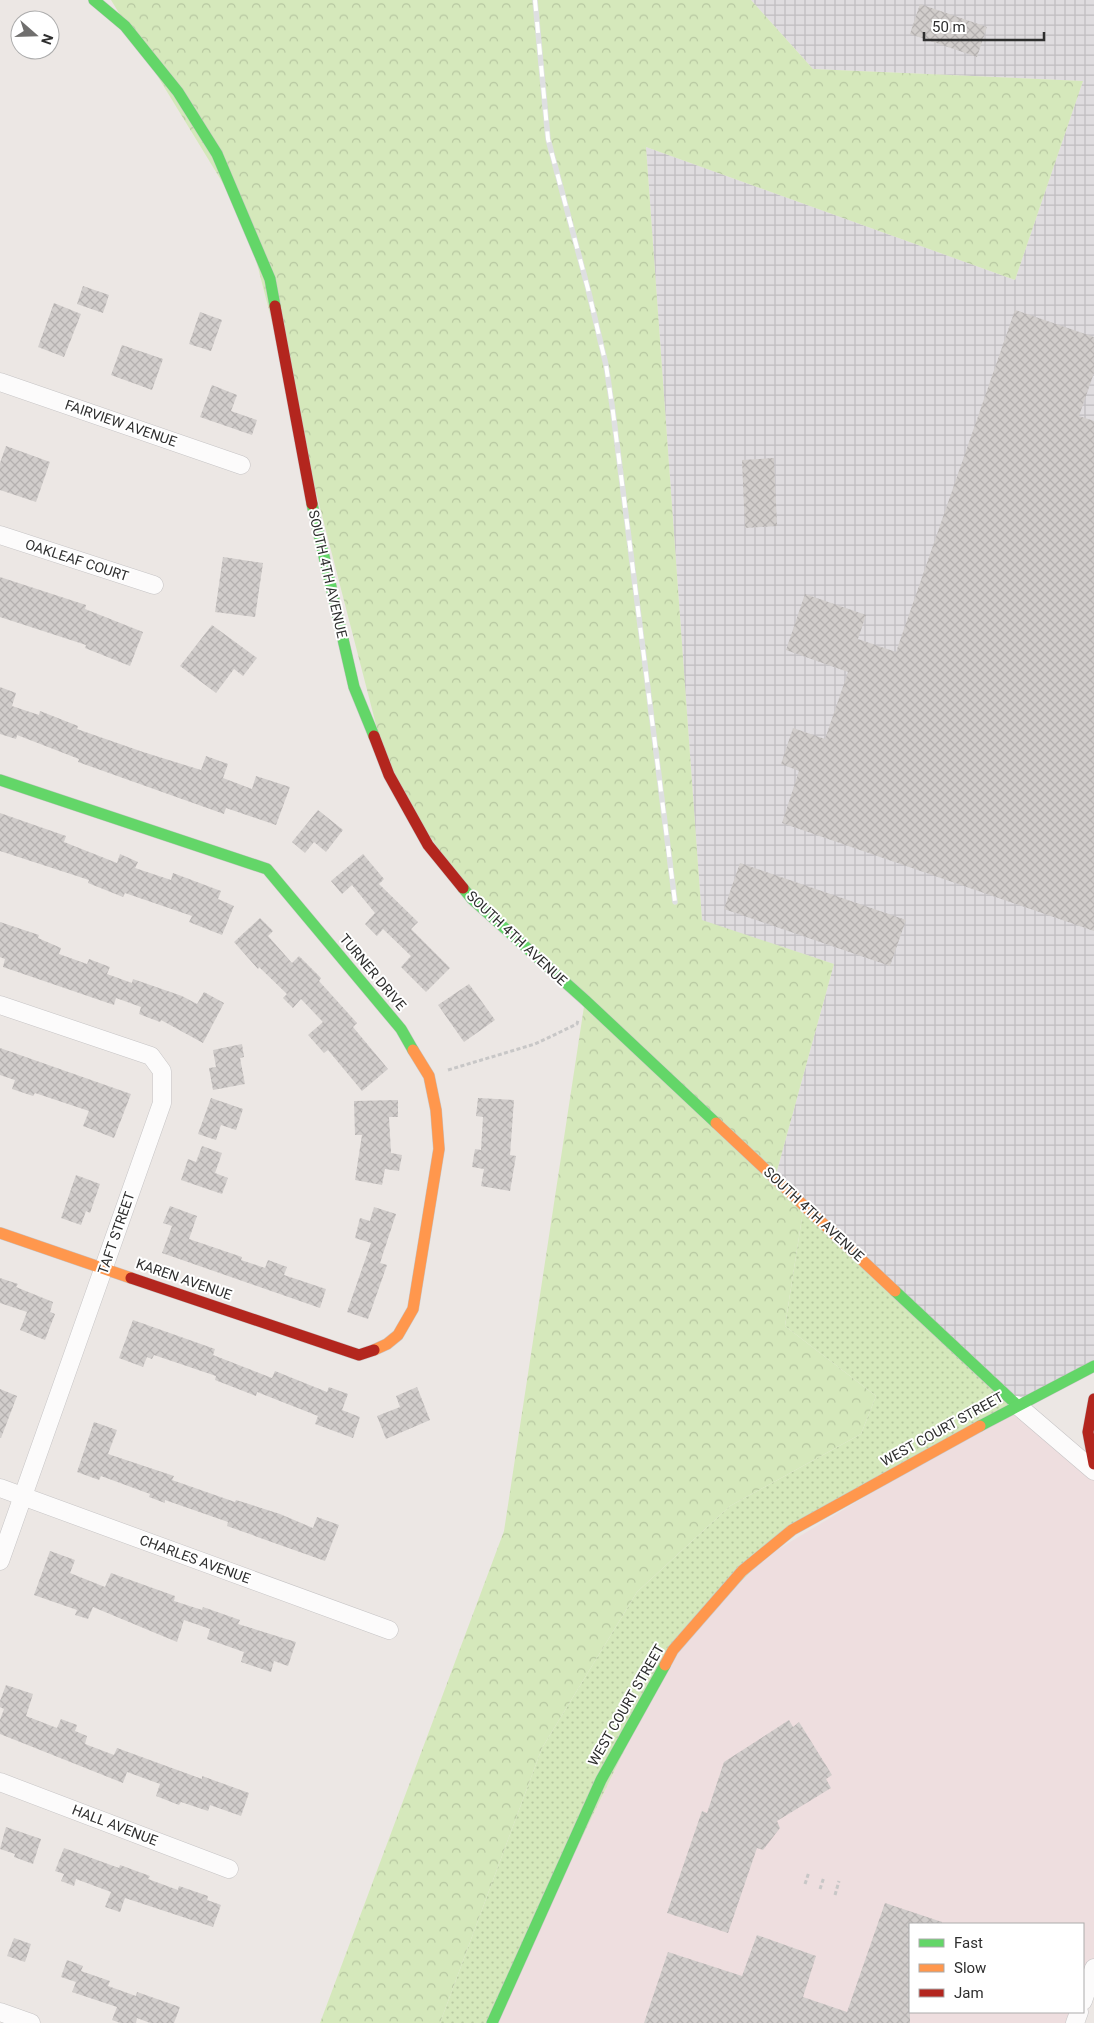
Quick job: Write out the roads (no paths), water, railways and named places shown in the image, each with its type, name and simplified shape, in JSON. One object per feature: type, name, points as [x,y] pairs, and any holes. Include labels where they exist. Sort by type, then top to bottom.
[{"type":"street","name":"SOUTH 4TH AVENUE","points":[[94,0],[125,26],[178,92],[217,154],[270,279],[308,484],[354,687],[389,775],[428,845],[472,899],[665,1074],[1016,1405],[1094,1471]]},
{"type":"street","name":"FAIRVIEW AVENUE","points":[[0,382],[241,464]]},
{"type":"street","name":"OAKLEAF COURT","points":[[0,535],[154,585]]},
{"type":"street","name":"TURNER DRIVE","points":[[0,780],[267,870],[400,1029],[429,1076],[436,1110],[438,1149],[413,1309],[402,1331],[388,1346],[359,1355]]},
{"type":"street","name":"TAFT STREET","points":[[0,1005],[151,1056],[162,1071],[162,1103],[0,1561]]},
{"type":"street","name":"KAREN AVENUE","points":[[0,1233],[359,1355]]},
{"type":"street","name":"WEST COURT STREET","points":[[492,2023],[601,1780],[673,1650],[742,1571],[792,1530],[1016,1405],[1094,1366]]},
{"type":"street","points":[[1094,1399],[1088,1416],[1088,1443],[1094,1464]]},
{"type":"street","name":"CHARLES AVENUE","points":[[0,1488],[389,1630]]},
{"type":"street","name":"HALL AVENUE","points":[[0,1782],[229,1869]]},
{"type":"street","points":[[1084,1998],[1094,1968]]},
{"type":"street","points":[[0,2012],[31,2023]]},
{"type":"railway","points":[[535,0],[548,139],[606,365],[675,902]]}]
